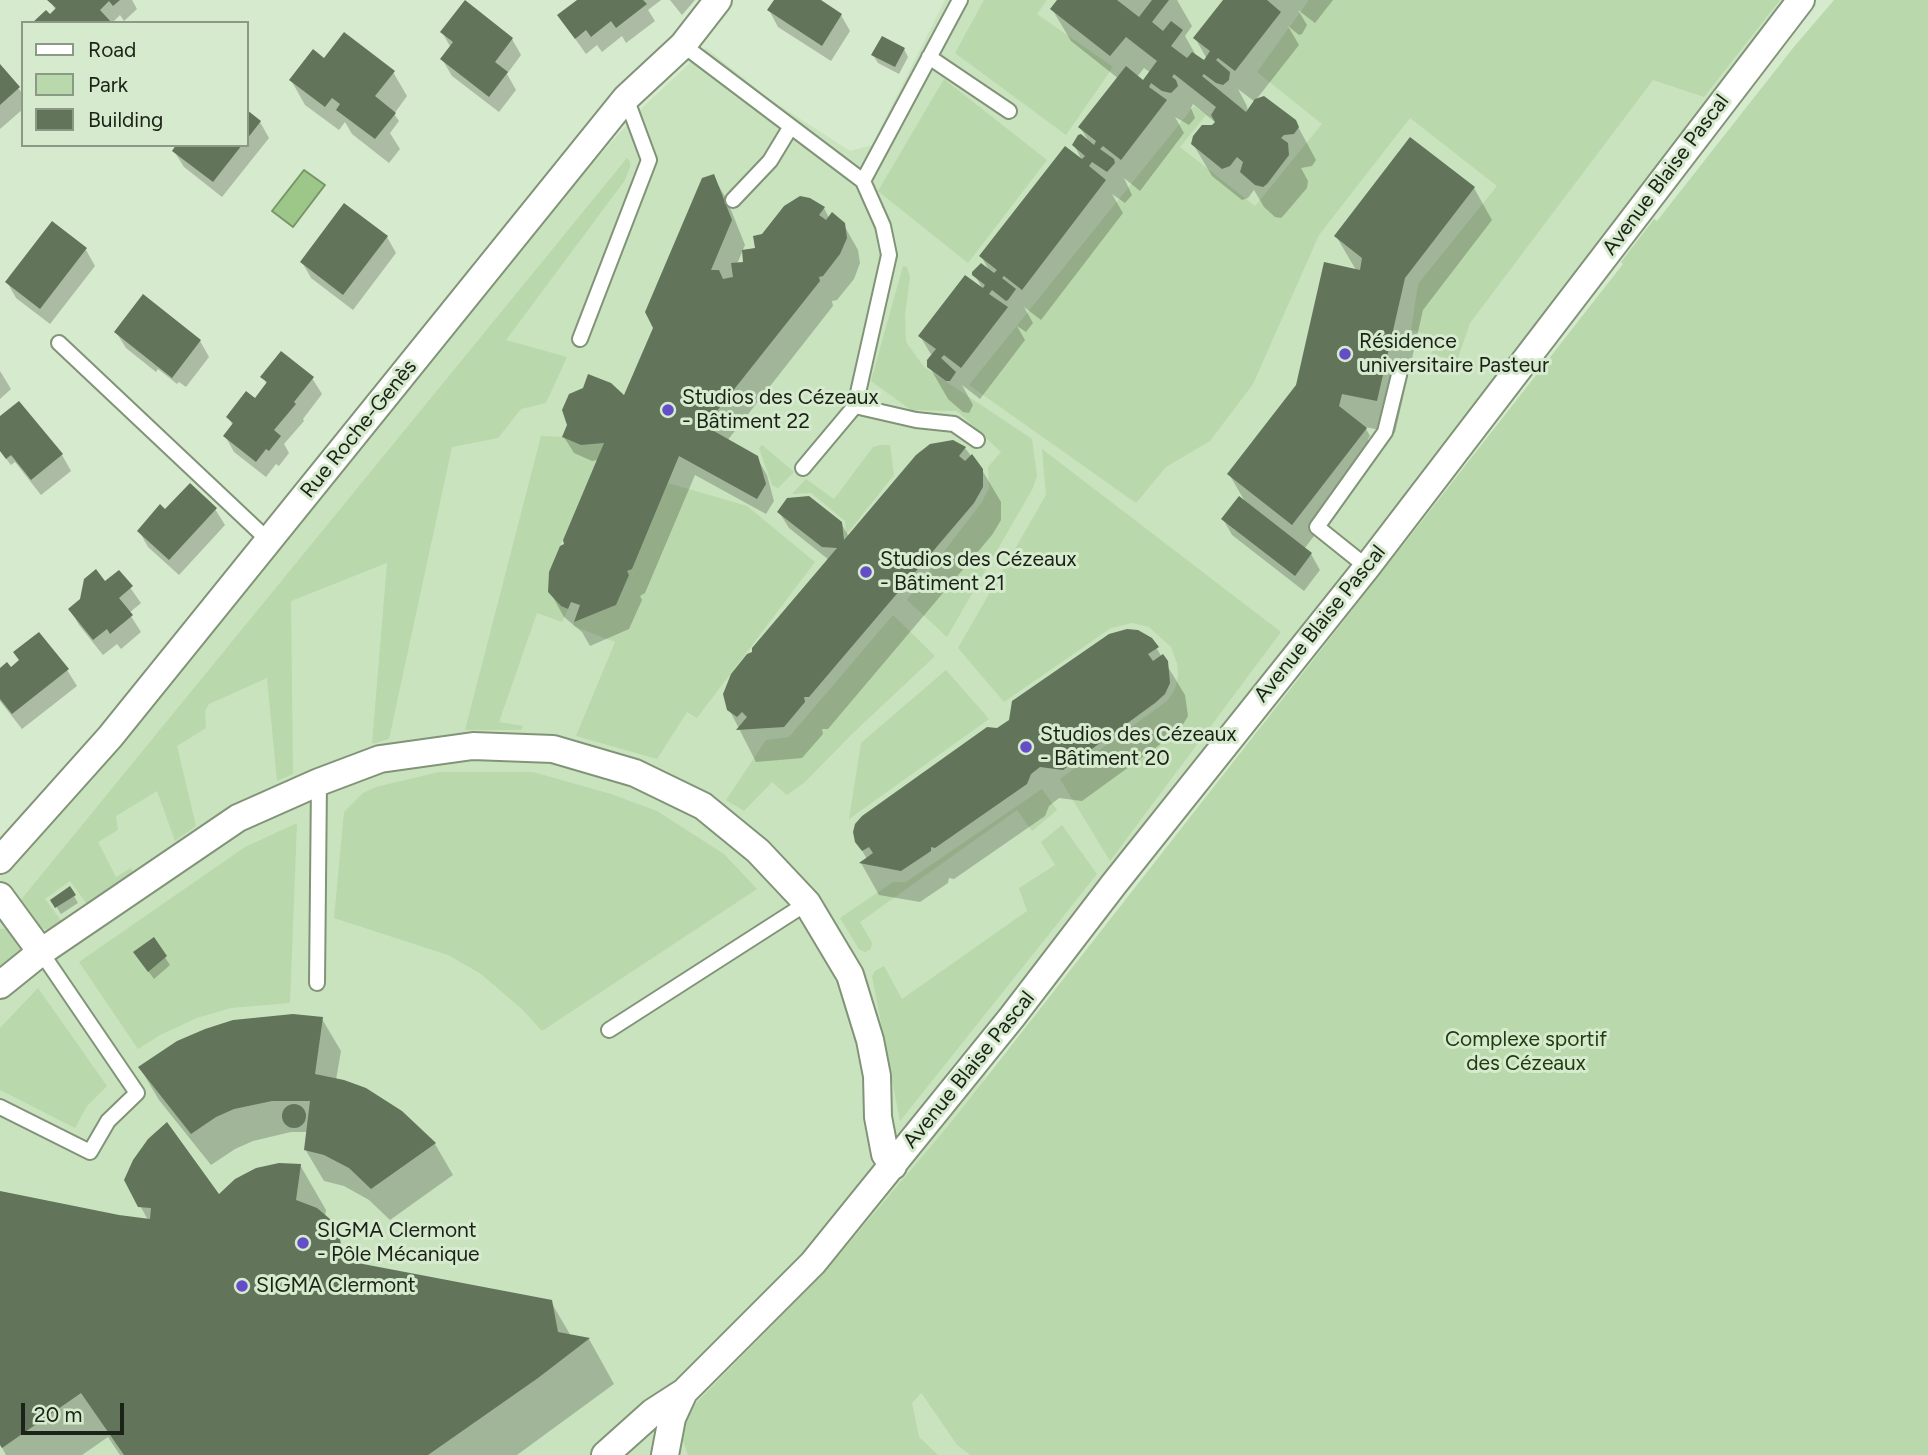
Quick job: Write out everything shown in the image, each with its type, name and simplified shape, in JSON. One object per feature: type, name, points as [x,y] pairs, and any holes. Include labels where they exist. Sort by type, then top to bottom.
[{"type":"street","name":"Rue Roche-Genès","points":[[0,860],[110,737],[626,98],[683,45],[718,0]]},
{"type":"street","name":"Avenue Blaise Pascal","points":[[605,1455],[653,1412],[684,1392],[813,1263],[1012,1017],[1282,671],[1367,567],[1801,0]]},
{"type":"street","points":[[0,985],[41,952],[238,818],[319,782],[380,759],[473,746],[552,749],[635,773],[703,806],[758,851],[807,904],[850,975],[870,1040],[877,1076],[878,1117],[886,1154],[892,1166]]},
{"type":"street","points":[[0,896],[41,952]]},
{"type":"street","name":"Avenue Blaise Pascal","points":[[665,1455],[672,1418],[684,1392]]},
{"type":"lane","points":[[863,181],[960,0]]},
{"type":"lane","points":[[683,45],[863,181],[883,226],[889,255],[855,406],[803,468]]},
{"type":"lane","points":[[929,57],[1009,111]]},
{"type":"lane","points":[[580,339],[649,160],[626,98]]},
{"type":"lane","points":[[733,200],[770,160],[790,128]]},
{"type":"lane","points":[[59,343],[268,540]]},
{"type":"lane","points":[[1367,567],[1317,527],[1385,432],[1399,375]]},
{"type":"lane","points":[[855,406],[916,420],[954,424],[977,440]]},
{"type":"lane","points":[[317,983],[319,782]]},
{"type":"lane","points":[[610,1030],[807,904]]},
{"type":"lane","points":[[0,997],[41,952],[137,1093],[108,1121],[90,1152],[0,1107]]},
{"type":"shaded area","points":[[945,0],[1801,0],[1012,1017],[969,1113],[841,1267],[922,1395],[957,1445],[970,1455],[0,1455],[0,860],[422,352],[643,107],[706,48],[768,98],[850,151],[872,145]]},
{"type":"shaded area","points":[[304,170],[325,185],[293,227],[272,211]]},
{"type":"green space","points":[[984,0],[1047,0],[1037,14],[1113,67],[1066,135],[955,53]]},
{"type":"green space","points":[[1309,0],[1780,0],[1704,97],[1653,80],[1470,323],[1457,361],[1431,354],[1436,337],[1411,330],[1418,284],[1497,186],[1410,118],[1319,235],[1253,384],[1210,441],[1166,467],[1136,503],[969,385],[1194,106],[1206,115],[1180,147],[1255,206],[1322,124],[1257,72]]},
{"type":"green space","name":"Complexe sportif des Cézeaux","points":[[1834,0],[1928,0],[1928,1455],[970,1455],[957,1445],[921,1393],[912,1403],[919,1437],[938,1455],[688,1455],[681,1436],[684,1418],[823,1274],[953,1120],[1623,264],[1621,262],[1654,219],[1657,221]]},
{"type":"green space","points":[[944,79],[1047,160],[968,263],[878,191]]},
{"type":"green space","points":[[627,158],[630,167],[625,180],[506,340],[567,357],[546,403],[521,409],[498,438],[452,447],[389,739],[372,744],[387,563],[291,601],[293,774],[277,781],[267,678],[209,704],[205,711],[206,728],[177,746],[196,826],[175,841],[157,791],[116,816],[118,830],[98,842],[116,877],[131,868],[133,872],[87,904],[70,881],[45,899],[62,922],[50,930],[38,928],[20,901]]},
{"type":"green space","points":[[903,266],[907,267],[910,277],[905,316],[906,342],[924,367],[1032,439],[1037,476],[1033,488],[947,637],[907,600],[982,502],[989,488],[988,467],[1001,452],[957,411],[911,410],[871,381]]},
{"type":"green space","points":[[541,436],[562,437],[581,445],[604,443],[549,572],[548,592],[561,606],[568,609],[562,622],[537,613],[499,722],[523,726],[521,730],[465,730]]},
{"type":"green space","points":[[762,445],[794,472],[778,488],[772,485],[759,448]]},
{"type":"green space","points":[[890,445],[894,475],[846,535],[845,521],[811,493],[792,494],[806,479],[834,499],[873,447]]},
{"type":"green space","points":[[1042,449],[1281,632],[1110,861],[1060,779],[1167,701],[1175,689],[1178,676],[1171,647],[1149,627],[1132,623],[1111,628],[1004,702],[958,648],[1046,495]]},
{"type":"green space","points":[[668,483],[747,506],[815,562],[697,718],[687,712],[657,759],[576,736],[615,642],[573,626],[574,622],[616,605],[629,575],[627,571],[632,569]]},
{"type":"green space","points":[[893,615],[935,656],[805,782],[787,795],[772,782],[744,811],[726,800],[766,740],[789,737]]},
{"type":"green space","points":[[946,670],[989,719],[849,819],[861,743]]},
{"type":"green space","points":[[439,772],[533,772],[611,794],[657,811],[724,854],[757,889],[542,1031],[523,1010],[481,974],[448,955],[334,918],[344,812],[363,793],[376,787]]},
{"type":"green space","points":[[1042,789],[1057,810],[1032,831],[1017,810],[860,922],[872,943],[871,949],[865,952],[859,949],[840,918],[893,882],[906,882]]},
{"type":"green space","points":[[297,823],[290,1003],[231,1008],[197,1018],[160,1035],[138,1049],[79,962],[245,847]]},
{"type":"green space","points":[[1062,825],[1097,874],[900,1121],[872,976],[884,966],[902,999],[1027,911],[1019,888],[1055,865],[1041,842]]},
{"type":"green space","points":[[0,929],[11,929],[27,959],[0,978]]},
{"type":"green space","points":[[38,988],[107,1086],[87,1106],[75,1128],[0,1090],[0,1028]]},
{"type":"building","points":[[47,0],[120,0],[113,6],[109,1],[100,10],[110,21],[34,21],[46,10],[50,14],[56,8]]},
{"type":"building","points":[[465,0],[513,38],[495,62],[508,72],[489,97],[440,59],[453,42],[440,32]]},
{"type":"building","points":[[577,0],[643,0],[647,4],[616,28],[611,21],[591,37],[586,30],[575,39],[557,15]]},
{"type":"building","points":[[774,0],[821,0],[842,14],[822,46],[767,10]]},
{"type":"building","points":[[1057,0],[1117,0],[1139,17],[1152,0],[1169,0],[1152,22],[1163,31],[1171,21],[1183,30],[1171,46],[1187,58],[1192,52],[1204,60],[1210,51],[1193,38],[1223,0],[1267,0],[1281,12],[1235,71],[1218,58],[1216,60],[1230,72],[1229,80],[1223,85],[1204,74],[1202,76],[1246,112],[1255,99],[1264,96],[1296,120],[1299,127],[1294,134],[1281,138],[1288,143],[1289,155],[1267,184],[1263,187],[1255,185],[1240,172],[1243,162],[1237,157],[1230,166],[1222,169],[1191,144],[1193,136],[1202,125],[1212,125],[1215,122],[1211,115],[1216,107],[1174,74],[1172,77],[1178,86],[1171,93],[1162,91],[1151,83],[1149,87],[1167,100],[1121,160],[1103,146],[1100,149],[1114,159],[1115,163],[1107,172],[1092,162],[1089,166],[1106,180],[1022,290],[1004,276],[1002,278],[1016,289],[1008,300],[992,290],[989,294],[1008,307],[961,368],[944,355],[941,358],[956,372],[950,381],[946,381],[927,367],[927,360],[936,349],[918,336],[965,275],[983,288],[985,285],[972,275],[972,272],[981,263],[994,273],[997,270],[979,256],[1065,146],[1082,159],[1085,156],[1072,145],[1078,135],[1081,134],[1094,145],[1096,141],[1078,127],[1126,66],[1143,80],[1157,61],[1126,37],[1110,56],[1050,9]]},
{"type":"building","points":[[344,32],[395,71],[375,96],[396,113],[375,139],[336,110],[340,104],[332,98],[325,107],[289,80],[313,49],[324,58]]},
{"type":"building","points":[[882,36],[905,48],[895,67],[871,55]]},
{"type":"building","points":[[0,64],[20,87],[0,105]]},
{"type":"building","points":[[248,111],[261,121],[248,138]]},
{"type":"building","name":"Résidence universitaire Pasteur","points":[[1410,137],[1475,187],[1405,278],[1377,401],[1342,394],[1339,406],[1367,428],[1292,525],[1227,474],[1296,385],[1324,262],[1360,270],[1362,258],[1334,236]]},
{"type":"building","points":[[175,147],[240,147],[213,182],[172,151]]},
{"type":"building","name":"Studios des Cézeaux - Bâtiment 22","points":[[714,174],[732,220],[711,270],[719,270],[723,279],[733,277],[731,263],[743,262],[742,250],[755,248],[753,236],[762,234],[784,206],[800,196],[810,198],[825,207],[819,215],[826,220],[832,212],[845,223],[847,238],[840,254],[823,276],[819,277],[820,281],[705,426],[758,456],[766,484],[757,499],[679,456],[632,569],[627,571],[629,575],[616,605],[574,622],[580,605],[571,602],[568,609],[561,606],[548,592],[549,572],[560,546],[564,544],[563,540],[604,443],[581,445],[562,437],[567,425],[562,410],[569,394],[583,388],[588,374],[611,383],[624,395],[653,328],[645,312],[702,178]]},
{"type":"building","points":[[344,203],[388,236],[343,295],[300,262]]},
{"type":"building","points":[[52,221],[87,248],[40,309],[5,282]]},
{"type":"building","points":[[143,294],[201,340],[172,378],[114,332]]},
{"type":"building","points":[[281,351],[314,377],[274,430],[281,436],[256,462],[223,436],[233,423],[226,417],[246,391],[255,398],[267,382],[260,377]]},
{"type":"building","points":[[19,401],[63,454],[31,480],[11,455],[6,459],[0,451],[0,416]]},
{"type":"building","name":"Studios des Cézeaux - Bâtiment 21","points":[[953,440],[966,447],[959,456],[965,461],[972,454],[983,469],[983,487],[974,503],[809,697],[804,697],[805,702],[784,727],[736,730],[747,717],[742,712],[737,717],[727,710],[723,694],[731,674],[837,548],[822,547],[777,512],[787,498],[809,496],[842,522],[844,540],[916,455],[930,444]]},
{"type":"building","points":[[190,483],[217,508],[169,560],[137,531],[160,504],[165,509]]},
{"type":"building","points":[[1239,496],[1312,553],[1295,576],[1221,519]]},
{"type":"building","points":[[96,569],[105,581],[119,570],[133,586],[119,598],[133,615],[110,634],[107,629],[93,640],[68,609],[80,599],[84,579]]},
{"type":"building","name":"Studios des Cézeaux - Bâtiment 20","points":[[1127,629],[1138,630],[1152,638],[1159,647],[1148,654],[1153,661],[1163,654],[1168,661],[1170,683],[1165,694],[1155,703],[1063,770],[1040,767],[1031,774],[1027,784],[935,848],[931,847],[931,851],[901,871],[859,863],[873,853],[869,847],[862,851],[855,842],[855,824],[862,816],[987,727],[997,728],[1009,720],[1012,701],[1109,634]]},
{"type":"building","points":[[39,632],[69,669],[12,714],[0,699],[0,668],[7,662],[11,667],[19,660],[13,652]]},
{"type":"building","points":[[70,886],[76,895],[55,908],[50,900]]},
{"type":"building","points":[[154,937],[167,956],[148,972],[133,952]]},
{"type":"building","points":[[293,1014],[323,1017],[315,1074],[366,1088],[402,1111],[436,1143],[371,1189],[349,1168],[324,1155],[304,1150],[310,1101],[272,1101],[234,1109],[216,1117],[191,1134],[138,1067],[177,1041],[205,1029],[233,1020]]},
{"type":"building","points":[[294,1104],[302,1108],[306,1116],[302,1124],[294,1128],[286,1124],[282,1116],[286,1108]]},
{"type":"building","name":"SIGMA Clermont","points":[[167,1122],[219,1194],[235,1179],[256,1168],[279,1163],[301,1164],[296,1200],[317,1208],[330,1219],[340,1237],[342,1260],[552,1300],[558,1332],[590,1338],[428,1455],[124,1455],[81,1393],[2,1448],[0,1191],[150,1219],[151,1208],[138,1207],[124,1180],[133,1160],[148,1139]]},
{"type":"place","name":"Résidence universitaire Pasteur","points":[[1345,354]]},
{"type":"place","name":"Studios des Cézeaux - Bâtiment 22","points":[[668,410]]},
{"type":"place","name":"Studios des Cézeaux - Bâtiment 21","points":[[866,572]]},
{"type":"place","name":"Studios des Cézeaux - Bâtiment 20","points":[[1026,747]]},
{"type":"place","name":"SIGMA Clermont - Pôle Mécanique","points":[[303,1243]]},
{"type":"place","name":"SIGMA Clermont","points":[[242,1286]]}]
